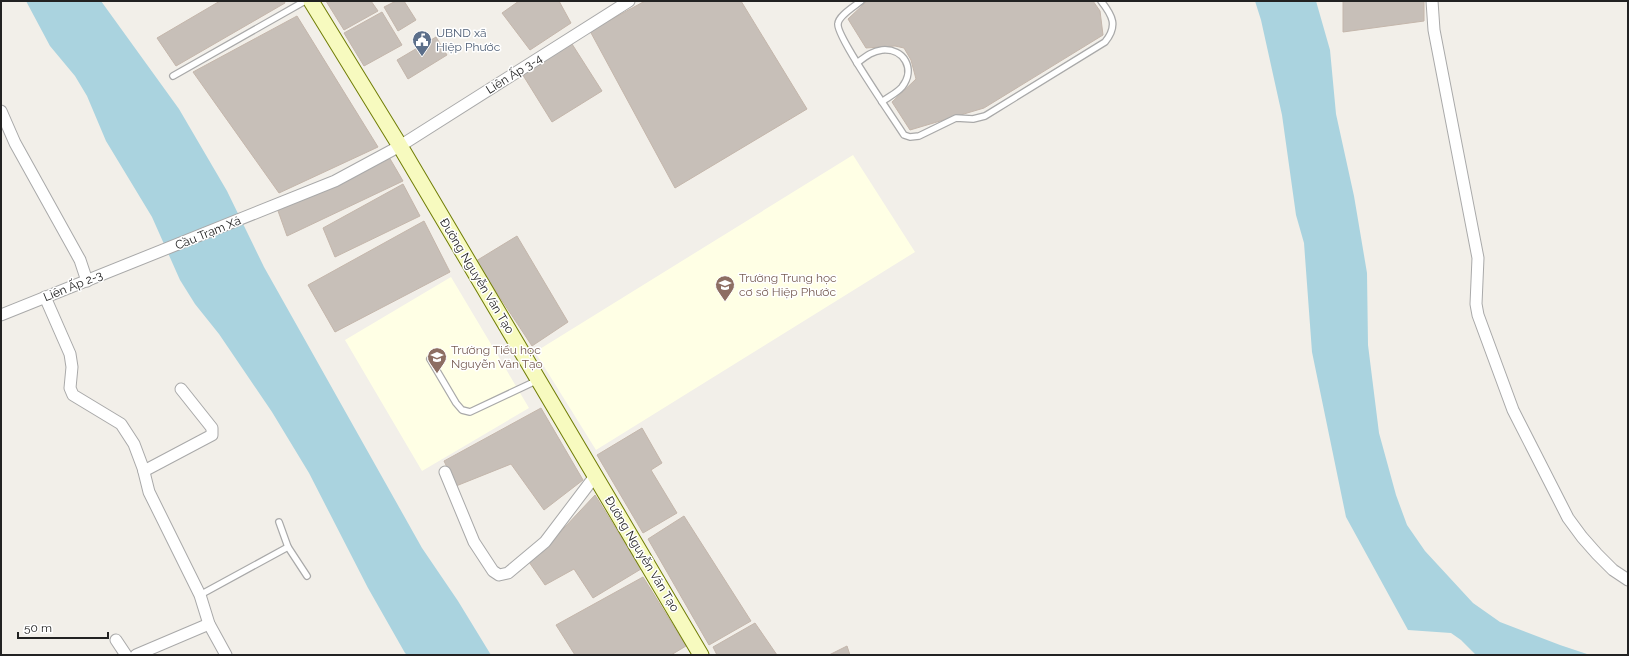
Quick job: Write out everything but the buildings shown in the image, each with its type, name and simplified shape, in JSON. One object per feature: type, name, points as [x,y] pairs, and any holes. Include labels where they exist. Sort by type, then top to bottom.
[{"type":"main road","name":"Đường Nguyễn Văn Tạo","points":[[310,2],[400,146],[701,655]]},
{"type":"street","name":"Liên Ấp 3-4","points":[[400,146],[629,1]]},
{"type":"street","points":[[1432,1],[1434,30],[1478,258],[1476,304],[1478,315],[1513,410],[1568,518],[1597,554],[1613,570],[1628,580]]},
{"type":"street","points":[[1,111],[18,147],[74,248],[87,281]]},
{"type":"street","name":"Cầu Trạm Xá","points":[[145,258],[335,182],[400,146]]},
{"type":"street","name":"Liên Ấp 2-3","points":[[1,315],[145,258]]},
{"type":"street","points":[[45,297],[70,354],[72,367],[70,388],[73,395],[121,424],[134,444],[150,492],[200,595],[209,624],[226,655]]},
{"type":"street","points":[[144,471],[212,436],[212,428],[181,389]]},
{"type":"street","points":[[445,472],[474,542],[493,571],[499,575],[508,573],[545,542],[595,476]]},
{"type":"street","points":[[136,655],[209,624]]},
{"type":"street","points":[[116,640],[126,655]]},
{"type":"lane","points":[[861,1],[848,10],[838,22],[837,27],[840,35],[882,102],[904,135],[910,137],[919,136],[956,118],[973,119],[985,116],[1105,42],[1111,34],[1114,24],[1107,9],[1101,1]]},
{"type":"lane","points":[[173,76],[310,2]]},
{"type":"lane","points":[[857,63],[870,53],[882,50],[895,51],[904,56],[908,66],[907,77],[902,87],[882,102]]},
{"type":"lane","points":[[430,359],[456,403],[462,410],[470,412],[538,380]]},
{"type":"lane","points":[[279,522],[288,547],[307,576]]},
{"type":"lane","points":[[200,595],[288,547]]},
{"type":"shaded area","name":"Trường Trung học cơ sở Hiệp Phước","points":[[853,155],[915,252],[596,450],[535,352]]},
{"type":"shaded area","name":"Trường Tiểu học Nguyễn Văn Tạo","points":[[451,277],[529,408],[422,471],[345,340]]},
{"type":"water","points":[[26,1],[101,1],[179,109],[227,191],[264,267],[422,548],[458,601],[491,655],[407,655],[405,653],[368,588],[309,473],[272,412],[219,334],[195,304],[180,280],[152,217],[106,141],[87,96],[75,76],[50,46]]},
{"type":"water","points":[[1255,1],[1316,1],[1330,50],[1336,114],[1354,196],[1367,273],[1368,345],[1379,433],[1396,495],[1407,525],[1425,551],[1473,603],[1500,622],[1590,655],[1476,655],[1461,640],[1451,633],[1408,630],[1346,517],[1312,352],[1304,243],[1296,215],[1282,115],[1261,20]]},
{"type":"place","name":"UBND xã Hiệp Phước","points":[[422,57]]},
{"type":"place","name":"Trường Trung học cơ sở Hiệp Phước","points":[[725,302]]},
{"type":"place","name":"Trường Tiểu học Nguyễn Văn Tạo","points":[[437,374]]}]
